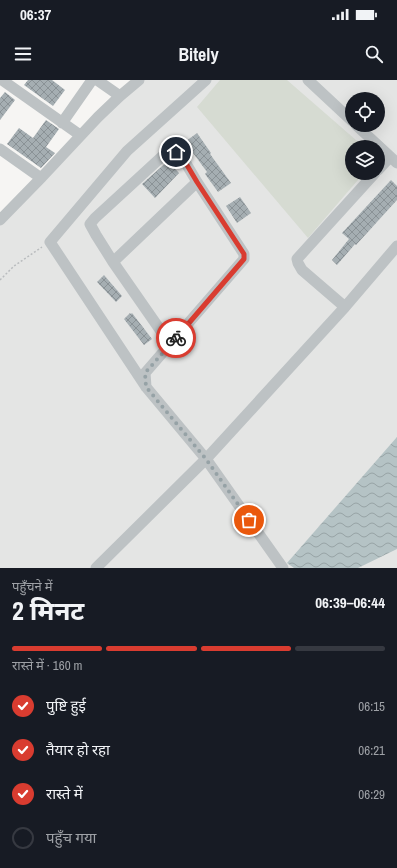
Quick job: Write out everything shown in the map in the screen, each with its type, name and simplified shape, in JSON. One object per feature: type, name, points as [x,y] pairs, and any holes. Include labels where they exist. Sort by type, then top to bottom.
[{"type":"street","points":[[2,80],[80,135]]},
{"type":"street","points":[[62,123],[92,80]]},
{"type":"street","points":[[97,80],[120,96]]},
{"type":"street","points":[[0,220],[80,135],[120,96],[139,80]]},
{"type":"street","points":[[206,80],[127,151],[50,242],[146,387],[206,459],[283,568]]},
{"type":"street","points":[[308,80],[345,114]]},
{"type":"street","points":[[363,132],[393,160]]},
{"type":"street","points":[[0,149],[41,178]]},
{"type":"street","points":[[146,387],[145,373],[244,259],[244,254],[181,155],[176,152],[168,151],[90,224],[113,262],[170,344]]},
{"type":"street","points":[[345,307],[302,270],[297,259],[369,180]]},
{"type":"street","points":[[113,262],[197,182]]},
{"type":"street","points":[[96,568],[206,459],[345,307],[397,246]]},
{"type":"path","points":[[0,280],[14,266],[50,242]]},
{"type":"shaded area","points":[[138,80],[397,80],[397,568],[0,568],[0,223]]},
{"type":"shaded area","points":[[220,80],[287,80],[356,140],[345,140],[345,180],[358,180],[308,238],[197,107]]},
{"type":"water","points":[[397,437],[397,549],[358,568],[294,568],[287,563]]},
{"type":"building","points":[[28,80],[52,80],[65,90],[53,106],[24,85]]},
{"type":"building","points":[[5,92],[15,100],[0,120],[0,98]]},
{"type":"building","points":[[46,120],[59,129],[46,147],[55,153],[41,168],[7,144],[19,128],[33,138]]},
{"type":"building","points":[[197,133],[231,183],[218,192],[205,174],[207,172],[185,142]]},
{"type":"building","points":[[168,161],[179,173],[155,198],[142,184]]},
{"type":"building","points":[[391,180],[397,186],[397,200],[337,265],[332,260],[349,239],[342,233]]},
{"type":"building","points":[[240,197],[251,213],[237,223],[226,206]]},
{"type":"building","points":[[104,275],[122,296],[116,302],[97,282]]},
{"type":"building","points":[[132,313],[152,339],[144,345],[124,319]]},
{"type":"way so far","points":[[176,338],[145,373],[146,387],[206,459],[249,520]]},
{"type":"route","points":[[176,152],[181,155],[244,254],[244,259],[176,338]]}]
